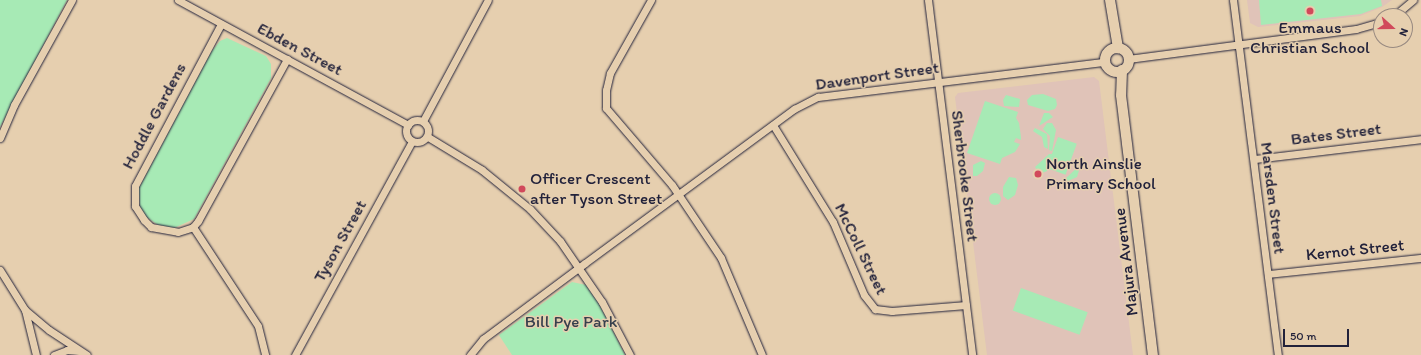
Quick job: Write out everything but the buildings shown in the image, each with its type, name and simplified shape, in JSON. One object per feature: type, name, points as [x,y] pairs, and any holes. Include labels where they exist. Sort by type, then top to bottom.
[{"type":"main road","points":[[1110,0],[1118,48]]},
{"type":"main road","points":[[1108,52],[1118,48],[1124,51],[1128,59],[1118,71],[1105,62],[1113,25]]},
{"type":"main road","name":"Majura Avenue","points":[[1118,71],[1153,355]]},
{"type":"street","points":[[0,138],[14,105],[72,0]]},
{"type":"street","name":"Ebden Street","points":[[178,0],[408,125]]},
{"type":"street","points":[[423,121],[488,0]]},
{"type":"street","points":[[651,0],[610,74],[606,90],[606,108],[679,194],[721,258],[762,355]]},
{"type":"street","name":"Sherbrooke Street","points":[[928,0],[972,355]]},
{"type":"street","name":"Marsden Street","points":[[1233,0],[1278,355]]},
{"type":"street","points":[[1404,8],[1413,0]]},
{"type":"street","name":"Hoddle Gardens","points":[[193,228],[169,232],[151,227],[139,213],[133,193],[138,176],[221,24]]},
{"type":"street","points":[[1128,59],[1356,28],[1373,24]]},
{"type":"street","points":[[265,355],[258,326],[193,228],[287,60]]},
{"type":"street","name":"Davenport Street","points":[[470,355],[488,335],[773,125],[794,110],[818,97],[1105,62]]},
{"type":"street","points":[[414,120],[423,121],[429,130],[428,137],[422,142],[412,141],[406,134],[408,125],[414,120]]},
{"type":"street","name":"McColl Street","points":[[773,125],[833,222],[864,295],[875,309],[892,312],[966,305]]},
{"type":"street","points":[[428,137],[482,170],[530,209],[583,265],[630,355]]},
{"type":"street","name":"Bates Street","points":[[1254,159],[1421,139]]},
{"type":"street","name":"Tyson Street","points":[[295,355],[412,141]]},
{"type":"street","name":"Kernot Street","points":[[1268,274],[1421,258]]},
{"type":"street","points":[[0,270],[25,310],[36,355]]},
{"type":"street","points":[[25,310],[79,351],[87,355]]},
{"type":"street","points":[[54,355],[67,350],[79,351]]},
{"type":"shaded area","name":"Emmaus Christian School","points":[[1247,0],[1392,0],[1382,7],[1373,8],[1373,11],[1360,16],[1258,27],[1250,23]]},
{"type":"shaded area","name":"North Ainslie Primary School","points":[[1094,77],[1099,81],[1133,355],[987,355],[955,97],[958,93]]},
{"type":"green space","points":[[0,0],[67,0],[0,127]]},
{"type":"green space","name":"Emmaus Christian School","points":[[1259,0],[1381,0],[1382,6],[1373,8],[1373,9],[1361,14],[1261,25]]},
{"type":"green space","points":[[227,38],[266,56],[271,64],[271,78],[194,219],[174,228],[161,227],[145,216],[140,207],[139,188],[211,52],[220,41]]},
{"type":"green space","points":[[1043,94],[1056,99],[1057,105],[1055,109],[1048,111],[1028,105],[1027,100],[1032,95]]},
{"type":"green space","points":[[1006,95],[1020,99],[1019,107],[1004,106],[1003,100]]},
{"type":"green space","points":[[985,101],[1018,112],[1016,118],[1019,123],[1021,140],[1016,138],[1014,142],[1020,144],[1015,152],[1002,158],[1000,164],[967,153]]},
{"type":"green space","points":[[1044,113],[1049,113],[1053,117],[1039,126]]},
{"type":"green space","points":[[1047,123],[1052,123],[1056,130],[1052,151],[1049,150],[1050,136],[1043,129]]},
{"type":"green space","points":[[1035,128],[1047,134],[1048,149],[1044,147],[1042,137],[1033,131]]},
{"type":"green space","points":[[1058,137],[1077,144],[1066,175],[1047,168]]},
{"type":"green space","points":[[1049,154],[1052,154],[1047,171],[1040,174],[1035,167]]},
{"type":"green space","points":[[981,161],[985,163],[983,171],[977,176],[973,176],[973,165]]},
{"type":"green space","points":[[1081,164],[1077,177],[1068,181],[1064,180]]},
{"type":"green space","points":[[1009,177],[1016,178],[1018,185],[1015,195],[1008,200],[1003,196],[1003,187]]},
{"type":"green space","points":[[997,193],[1000,194],[1000,204],[993,205],[990,204],[989,197],[990,194]]},
{"type":"green space","name":"Bill Pye Park","points":[[572,282],[586,285],[599,304],[625,355],[512,355],[499,335]]},
{"type":"green space","points":[[1021,288],[1088,312],[1080,335],[1013,311]]},
{"type":"place","name":"Emmaus Christian School","points":[[1310,11]]},
{"type":"place","name":"North Ainslie Primary School","points":[[1038,174]]},
{"type":"place","name":"Officer Crescent after Tyson Street","points":[[522,189]]}]
